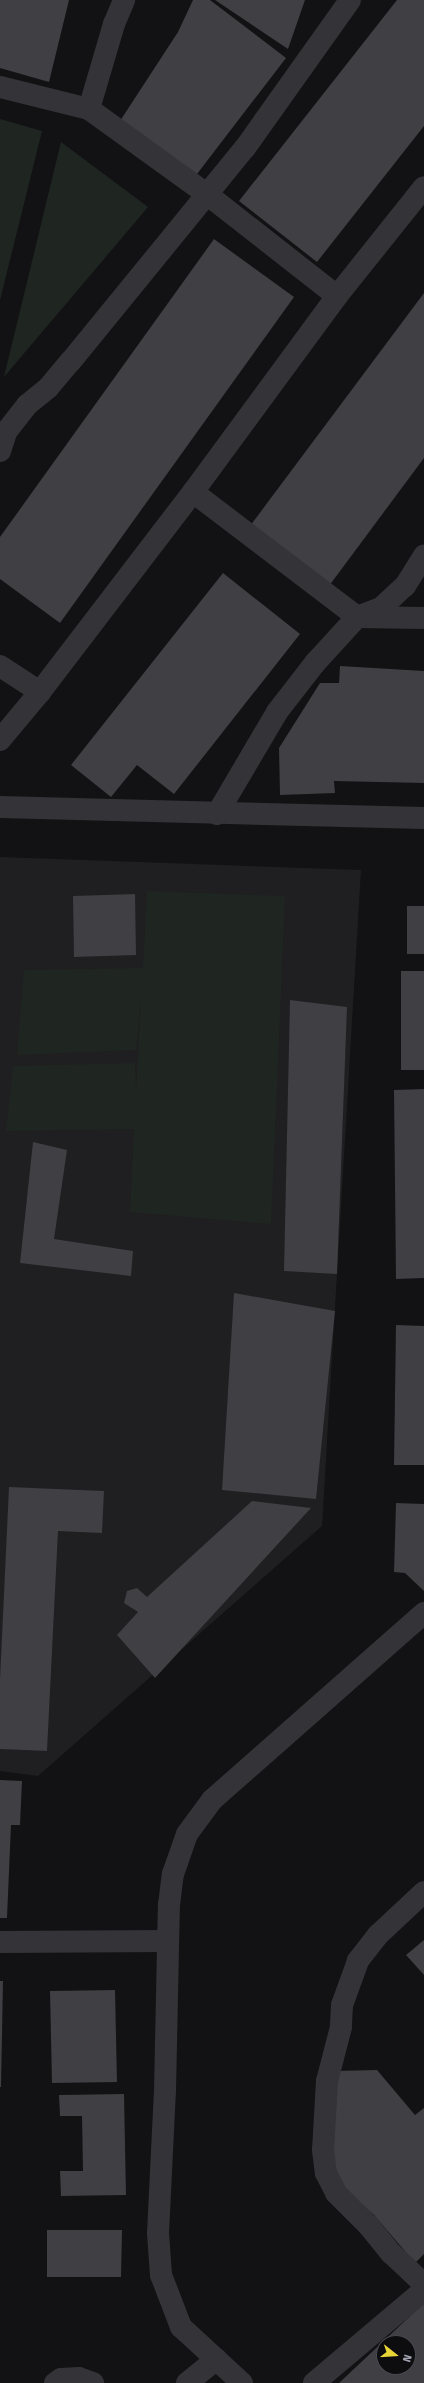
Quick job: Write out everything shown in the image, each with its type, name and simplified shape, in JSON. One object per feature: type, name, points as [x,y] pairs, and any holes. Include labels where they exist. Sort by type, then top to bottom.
[{"type":"street","points":[[89,109],[114,24],[124,0]]},
{"type":"street","points":[[0,451],[6,432],[27,405],[48,388],[208,195],[244,148],[350,0]]},
{"type":"street","points":[[0,87],[89,109],[208,195],[337,296]]},
{"type":"street","points":[[0,740],[40,692],[193,492],[337,296],[424,187]]},
{"type":"street","points":[[193,492],[357,617],[424,618]]},
{"type":"street","points":[[217,814],[277,712],[315,663],[357,617],[381,608],[405,586],[424,554]]},
{"type":"street","points":[[0,666],[40,692]]},
{"type":"street","points":[[0,807],[217,814],[424,818]]},
{"type":"street","points":[[242,2383],[181,2327],[161,2275],[158,2233],[165,2091],[169,1905],[173,1874],[186,1834],[212,1800],[424,1613]]},
{"type":"street","points":[[424,1892],[378,1935],[358,1961],[342,2004],[341,2027],[327,2081],[323,2150],[326,2174],[336,2193],[369,2226],[392,2254],[424,2284]]},
{"type":"street","points":[[0,1942],[168,1941]]},
{"type":"street","points":[[314,2383],[424,2290]]},
{"type":"street","points":[[187,2383],[217,2359]]},
{"type":"street","points":[[55,2383],[61,2379],[79,2378],[93,2383]]},
{"type":"shaded area","points":[[0,119],[42,131],[0,300]]},
{"type":"shaded area","points":[[61,142],[148,207],[4,377]]},
{"type":"shaded area","points":[[0,857],[361,870],[322,1526],[38,1776],[0,1771]]},
{"type":"shaded area","points":[[147,891],[285,896],[271,1224],[130,1212],[134,1129],[6,1131],[13,1066],[135,1063],[136,1094],[141,996],[136,1050],[17,1055],[24,970],[143,968]]},
{"type":"building","points":[[0,0],[69,0],[49,82],[0,68]]},
{"type":"building","points":[[193,0],[210,0],[286,58],[197,174],[120,121],[178,32]]},
{"type":"building","points":[[215,0],[305,0],[288,49]]},
{"type":"building","points":[[397,0],[424,0],[424,126],[317,262],[239,201]]},
{"type":"building","points":[[214,239],[294,297],[60,623],[0,579],[0,537]]},
{"type":"building","points":[[424,293],[424,458],[326,590],[247,530]]},
{"type":"building","points":[[223,573],[300,634],[174,794],[137,765],[111,797],[71,765]]},
{"type":"building","points":[[340,666],[424,671],[424,783],[334,781],[335,793],[280,795],[279,748],[320,683],[339,683]]},
{"type":"building","points":[[135,894],[136,955],[74,957],[73,896]]},
{"type":"building","points":[[407,906],[424,906],[424,954],[407,954]]},
{"type":"building","points":[[401,971],[424,971],[424,1070],[401,1070]]},
{"type":"building","points":[[290,1000],[347,1007],[337,1274],[284,1271]]},
{"type":"building","points":[[424,1089],[424,1278],[396,1279],[394,1090]]},
{"type":"building","points":[[33,1142],[67,1150],[54,1239],[133,1251],[131,1276],[20,1263]]},
{"type":"building","points":[[234,1293],[335,1311],[316,1499],[222,1490]]},
{"type":"building","points":[[396,1325],[424,1326],[424,1465],[394,1465]]},
{"type":"building","points":[[9,1487],[104,1491],[102,1533],[58,1531],[47,1751],[0,1749],[0,1679]]},
{"type":"building","points":[[252,1501],[311,1508],[155,1678],[117,1635],[138,1612],[124,1603],[127,1591],[137,1588],[147,1597]]},
{"type":"building","points":[[396,1503],[424,1504],[424,1591],[405,1573],[394,1572]]},
{"type":"building","points":[[0,1780],[22,1781],[20,1825],[11,1825],[7,1918],[0,1918]]},
{"type":"building","points":[[424,1940],[424,1975],[406,1955]]},
{"type":"building","points":[[0,1981],[3,1981],[1,2087],[0,2087]]},
{"type":"building","points":[[115,1990],[117,2082],[52,2083],[50,1991]]},
{"type":"building","points":[[377,2070],[415,2115],[424,2108],[424,2254],[415,2263],[374,2215],[333,2179],[334,2071]]},
{"type":"building","points":[[124,2094],[126,2195],[61,2196],[60,2171],[83,2171],[82,2116],[60,2116],[59,2095]]},
{"type":"building","points":[[47,2230],[122,2230],[121,2277],[47,2277]]},
{"type":"building","points":[[424,2303],[424,2383],[339,2383],[376,2348],[376,2375],[416,2375],[416,2335],[390,2335]]}]
